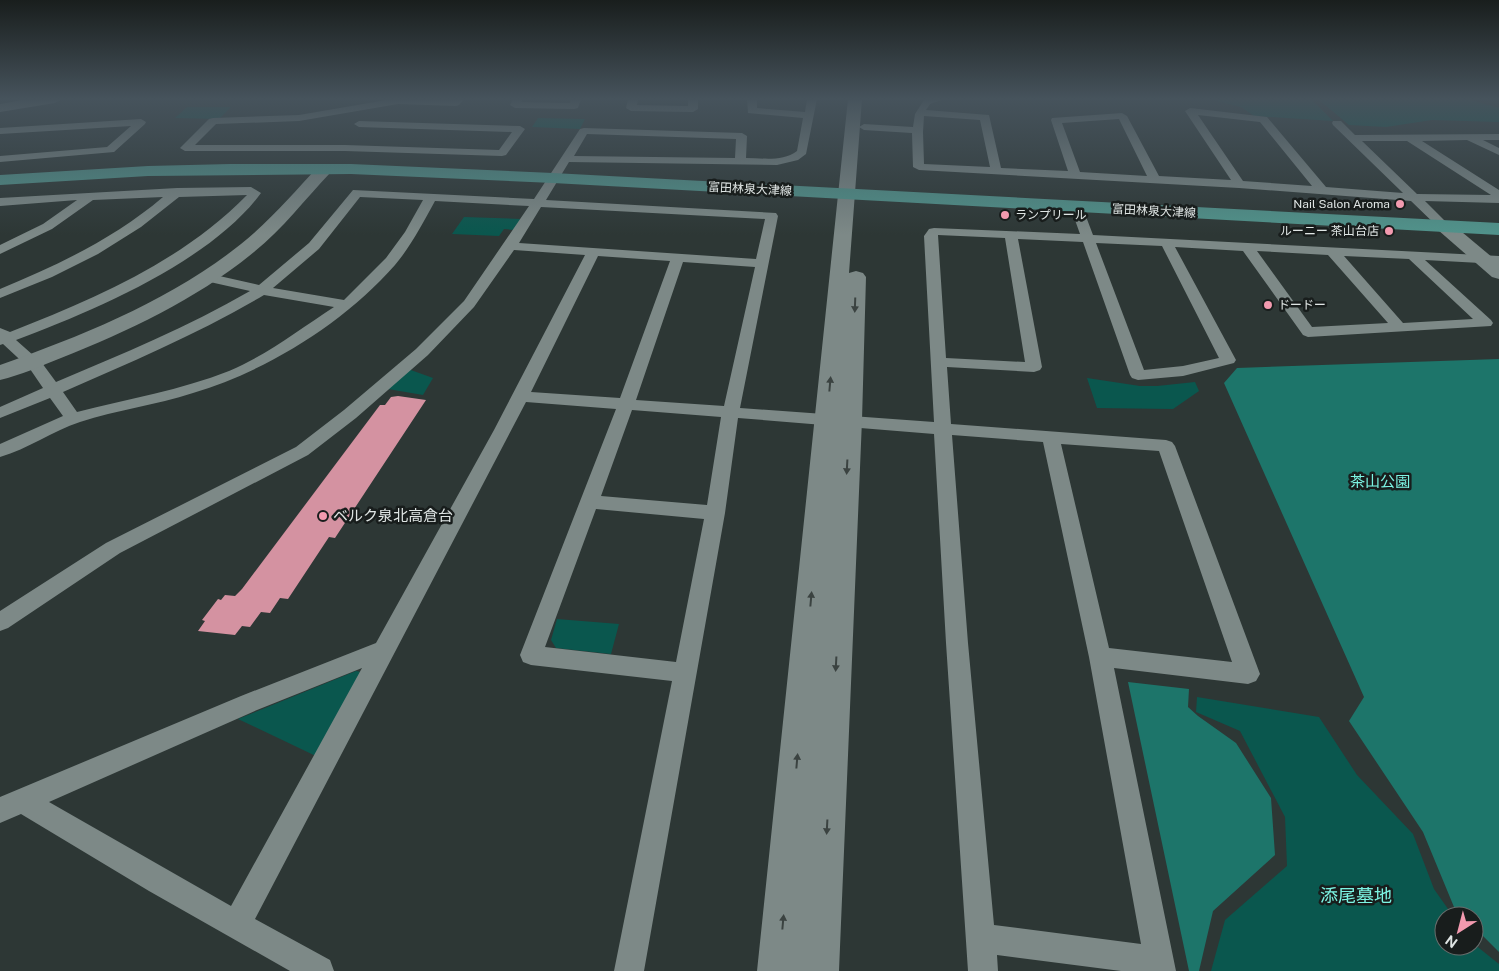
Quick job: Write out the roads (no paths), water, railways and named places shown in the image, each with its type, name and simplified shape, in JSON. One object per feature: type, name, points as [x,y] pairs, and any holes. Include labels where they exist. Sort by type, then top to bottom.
[{"type":"main road","name":"富田林泉大津線","points":[[0,180],[157,171],[326,169],[553,178],[1499,229]]},
{"type":"street","points":[[0,159],[110,150],[116,144]]},
{"type":"street","points":[[189,144],[185,148],[345,148],[502,153],[508,144]]},
{"type":"street","points":[[0,373],[128,320],[206,277],[241,253],[266,232],[348,144]]},
{"type":"street","points":[[0,622],[113,548],[302,451],[350,414],[422,352],[470,304],[576,144]]},
{"type":"street","points":[[740,161],[741,144]]},
{"type":"street","points":[[567,159],[777,162],[794,158],[802,152],[803,144]]},
{"type":"street","points":[[818,971],[838,420],[854,144]]},
{"type":"street","points":[[852,194],[861,144]]},
{"type":"street","points":[[918,144],[919,167],[1239,184],[1412,197],[1499,199]]},
{"type":"street","points":[[990,144],[996,171]]},
{"type":"street","points":[[1065,144],[1076,175]]},
{"type":"street","points":[[1137,144],[1155,180]]},
{"type":"street","points":[[1212,144],[1239,184]]},
{"type":"street","points":[[1284,144],[1322,190]]},
{"type":"street","points":[[1360,144],[1412,197],[1444,226],[1491,259],[1499,273]]},
{"type":"street","points":[[1420,144],[1499,195]]},
{"type":"street","points":[[1483,144],[1499,152]]},
{"type":"street","points":[[0,202],[177,192],[251,191],[255,193],[214,234],[142,280],[92,303],[2,337]]},
{"type":"street","points":[[0,294],[99,249],[133,228],[177,192]]},
{"type":"street","points":[[0,413],[168,340],[223,313],[262,290],[314,246],[357,193],[772,216],[731,411],[715,513],[629,971]]},
{"type":"street","points":[[0,250],[46,228],[74,210],[90,196]]},
{"type":"street","points":[[0,451],[73,418],[187,390],[234,374],[270,356],[346,305],[391,260],[410,233],[431,197]]},
{"type":"street","points":[[1076,206],[1139,375],[1157,376],[1195,369],[1228,360],[1167,244]]},
{"type":"street","points":[[983,971],[957,644],[930,236],[934,232],[944,231],[1167,244],[1491,259]]},
{"type":"street","points":[[938,362],[1034,367],[1010,234]]},
{"type":"street","points":[[510,246],[761,263]]},
{"type":"street","points":[[1248,248],[1308,332],[1486,323],[1414,256]]},
{"type":"street","points":[[1332,251],[1399,327]]},
{"type":"street","points":[[236,925],[386,649],[520,396],[593,252]]},
{"type":"street","points":[[678,257],[626,404],[531,655],[684,674]]},
{"type":"street","points":[[206,277],[262,290],[346,305]]},
{"type":"street","points":[[2,337],[32,361],[73,418]]},
{"type":"street","points":[[520,396],[1166,446],[1248,674],[1100,657]]},
{"type":"street","points":[[778,971],[838,420]]},
{"type":"street","points":[[981,938],[1160,966],[1100,657],[1051,438]]},
{"type":"street","points":[[588,502],[715,513]]},
{"type":"street","points":[[11,805],[249,703],[386,649]]},
{"type":"street","points":[[11,805],[319,971]]},
{"type":"place","name":"Nail Salon Aroma","points":[[1400,204]]},
{"type":"place","name":"ランプリール","points":[[1005,215]]},
{"type":"place","name":"ルーニー 茶山台店","points":[[1389,231]]},
{"type":"place","name":"ドードー","points":[[1268,305]]},
{"type":"place","name":"ベルク泉北高倉台","points":[[323,516]]},
{"type":"park label","name":"茶山公園","points":[[1380,482]]},
{"type":"park label","name":"添尾墓地","points":[[1356,896]]}]
